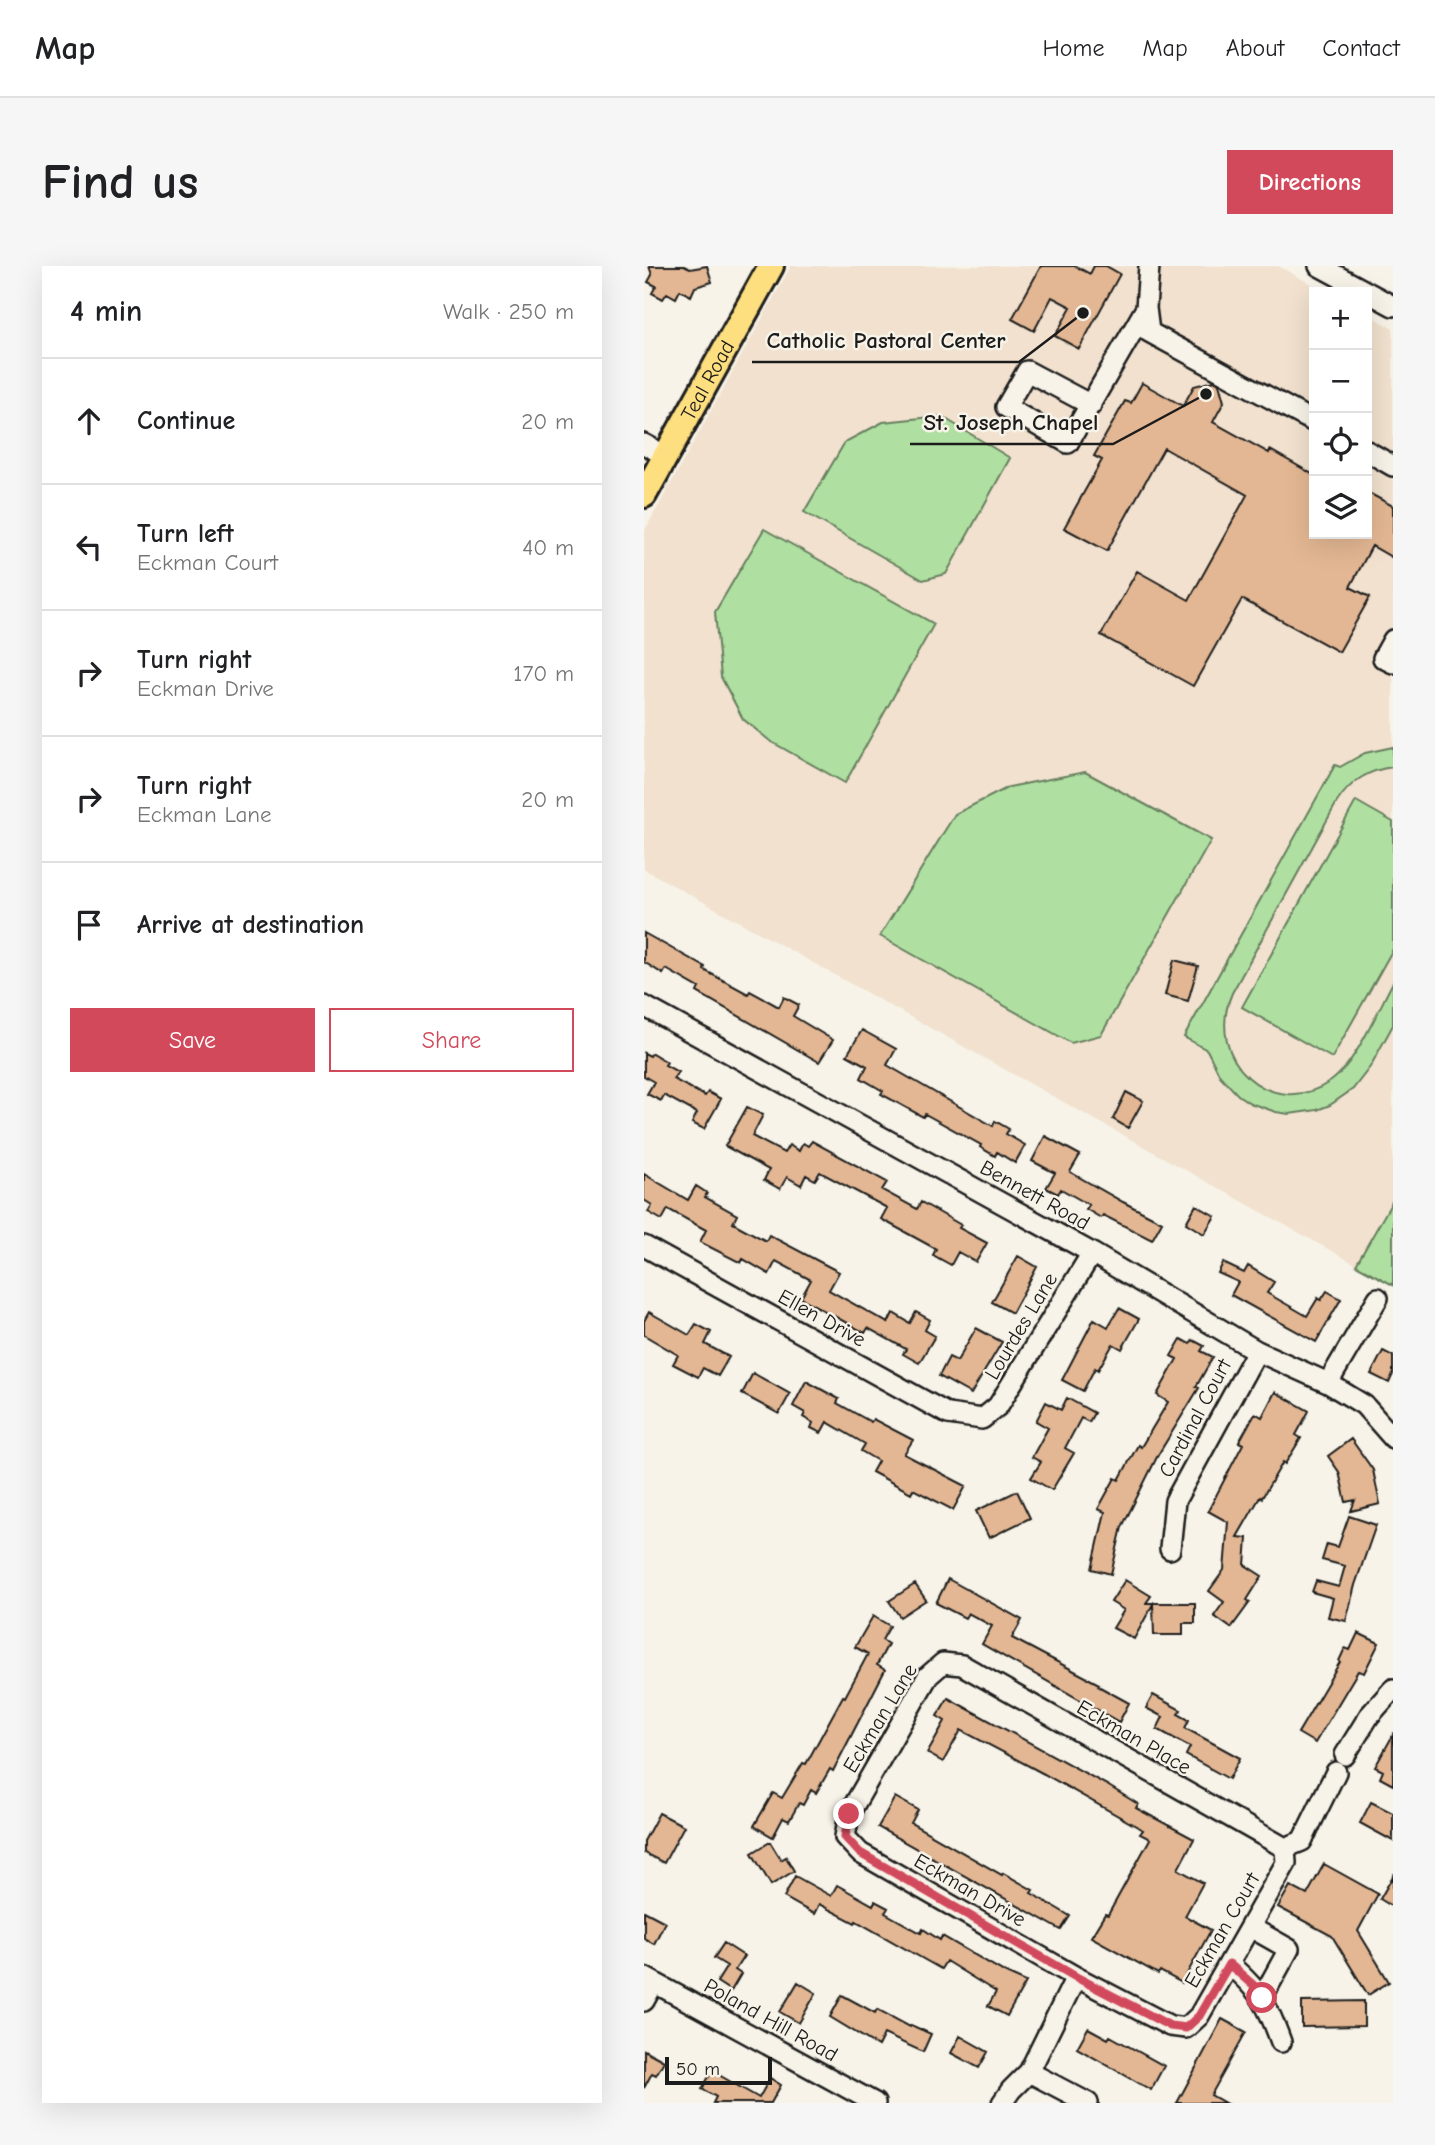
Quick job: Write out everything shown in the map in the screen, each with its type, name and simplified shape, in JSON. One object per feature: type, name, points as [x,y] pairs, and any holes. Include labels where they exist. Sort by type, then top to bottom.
[{"type":"main road","name":"Teal Road","points":[[644,495],[771,266]]},
{"type":"street","points":[[1149,266],[1146,307],[1149,332],[1309,419]]},
{"type":"street","points":[[1319,266],[1344,272],[1393,306]]},
{"type":"street","points":[[1091,405],[1146,307]]},
{"type":"street","points":[[644,444],[666,456]]},
{"type":"street","points":[[1372,454],[1393,466]]},
{"type":"street","points":[[1393,640],[1383,658],[1393,663]]},
{"type":"street","name":"Bennett Road","points":[[644,1006],[1092,1253],[1257,1351],[1328,1383],[1364,1405],[1393,1438]]},
{"type":"street","name":"Ellen Drive","points":[[644,1246],[948,1415],[982,1419]]},
{"type":"street","name":"Lourdes Lane","points":[[982,1419],[998,1406],[1092,1253]]},
{"type":"street","points":[[1328,1383],[1378,1298]]},
{"type":"street","name":"Cardinal Court","points":[[1170,1549],[1175,1501],[1257,1351]]},
{"type":"street","name":"Eckman Lane","points":[[845,1837],[849,1814],[928,1676],[943,1663]]},
{"type":"street","name":"Eckman Place","points":[[943,1663],[962,1665],[1294,1845]]},
{"type":"street","name":"Eckman Court","points":[[1186,2028],[1199,2016],[1340,1763],[1369,1716],[1393,1689]]},
{"type":"street","name":"Eckman Drive","points":[[845,1837],[860,1853],[1076,1977],[1170,2026],[1186,2028]]},
{"type":"street","points":[[1250,1927],[1289,1949],[1262,1998]]},
{"type":"street","points":[[1229,1964],[1254,1986],[1269,2010],[1282,2042]]},
{"type":"street","points":[[1002,2103],[1029,2072],[1076,1977]]},
{"type":"street","points":[[644,2001],[649,1980]]},
{"type":"street","name":"Poland Hill Road","points":[[649,1980],[875,2103]]},
{"type":"street","points":[[1029,2072],[1088,2103]]},
{"type":"shaded area","points":[[791,266],[1278,266],[1317,287],[1309,287],[1309,539],[1372,539],[1372,317],[1393,328],[1393,1285],[644,869],[644,532]]},
{"type":"green space","points":[[941,416],[1010,458],[946,574],[923,580],[804,512],[845,442],[883,422]]},
{"type":"green space","points":[[764,529],[934,624],[845,783],[770,741],[743,719],[721,677],[715,612]]},
{"type":"green space","points":[[1393,747],[1393,767],[1361,778],[1348,788],[1337,802],[1232,993],[1226,1018],[1227,1041],[1235,1061],[1248,1078],[1266,1089],[1287,1094],[1309,1092],[1331,1081],[1340,1073],[1366,1035],[1393,982],[1393,1025],[1370,1067],[1353,1089],[1330,1105],[1289,1114],[1250,1103],[1220,1076],[1207,1050],[1184,1037],[1335,765],[1340,767],[1365,753]]},
{"type":"green space","points":[[1085,772],[1211,840],[1101,1035],[1071,1043],[880,936],[955,814],[1009,787]]},
{"type":"green space","points":[[1356,801],[1393,822],[1393,949],[1332,1058],[1242,1007]]},
{"type":"green space","points":[[1393,1200],[1393,1285],[1356,1265]]},
{"type":"building","points":[[649,266],[684,266],[690,269],[707,266],[712,282],[695,287],[691,296],[680,290],[676,298],[667,293],[663,299],[652,293],[656,286],[648,282],[652,275]]},
{"type":"building","points":[[1041,266],[1075,266],[1090,274],[1094,266],[1106,266],[1120,274],[1079,349],[1055,336],[1071,307],[1052,297],[1034,331],[1012,319]]},
{"type":"building","points":[[1214,381],[1219,384],[1224,402],[1213,422],[1309,472],[1309,539],[1372,539],[1372,495],[1393,506],[1393,558],[1372,546],[1350,587],[1370,597],[1339,652],[1242,599],[1193,686],[1101,635],[1137,571],[1189,600],[1247,495],[1164,448],[1107,551],[1064,528],[1102,460],[1094,456],[1125,401],[1131,403],[1142,383],[1183,406],[1194,386]]},
{"type":"building","points":[[644,933],[748,994],[750,991],[779,1007],[784,997],[799,1005],[793,1016],[833,1040],[819,1062],[697,992],[699,988],[666,969],[663,974],[644,962]]},
{"type":"building","points":[[1174,960],[1198,966],[1188,1001],[1165,995]]},
{"type":"building","points":[[862,1030],[896,1049],[887,1065],[993,1126],[995,1121],[1009,1129],[1006,1134],[1025,1145],[1015,1163],[997,1152],[995,1156],[980,1147],[981,1145],[925,1114],[923,1117],[881,1094],[883,1091],[861,1078],[867,1066],[847,1055]]},
{"type":"building","points":[[644,1053],[650,1056],[652,1053],[667,1062],[665,1065],[678,1072],[673,1079],[705,1096],[708,1092],[721,1099],[704,1129],[692,1123],[697,1113],[664,1095],[661,1101],[647,1094],[654,1082],[644,1076]]},
{"type":"building","points":[[1126,1092],[1143,1101],[1128,1128],[1113,1119]]},
{"type":"building","points":[[747,1107],[763,1115],[752,1136],[784,1153],[789,1145],[799,1151],[803,1143],[808,1146],[812,1141],[887,1182],[882,1190],[917,1209],[921,1202],[961,1225],[959,1228],[987,1243],[976,1262],[958,1252],[951,1265],[933,1255],[936,1249],[881,1219],[887,1208],[820,1172],[815,1180],[806,1175],[801,1185],[787,1177],[780,1189],[764,1180],[769,1170],[725,1146]]},
{"type":"building","points":[[1045,1136],[1080,1155],[1070,1172],[1162,1222],[1152,1240],[1103,1215],[1101,1218],[1086,1209],[1089,1205],[1061,1189],[1058,1194],[1046,1188],[1055,1173],[1032,1161]]},
{"type":"building","points":[[644,1174],[688,1200],[696,1186],[707,1193],[705,1197],[737,1215],[733,1223],[766,1241],[769,1235],[839,1272],[829,1290],[888,1323],[893,1313],[910,1323],[916,1312],[930,1320],[925,1330],[935,1336],[919,1363],[903,1354],[906,1349],[868,1328],[865,1333],[801,1298],[811,1280],[776,1261],[769,1274],[743,1259],[741,1263],[700,1242],[706,1230],[668,1209],[662,1220],[648,1212],[652,1205],[644,1200]]},
{"type":"building","points":[[1196,1205],[1215,1216],[1204,1234],[1186,1223]]},
{"type":"building","points":[[1018,1256],[1037,1267],[1012,1313],[992,1302]]},
{"type":"building","points":[[1223,1263],[1244,1273],[1248,1266],[1274,1282],[1267,1293],[1307,1316],[1318,1298],[1321,1300],[1327,1291],[1341,1299],[1316,1342],[1231,1295],[1238,1282],[1218,1273]]},
{"type":"building","points":[[1119,1308],[1139,1319],[1122,1349],[1113,1344],[1098,1370],[1095,1368],[1083,1391],[1062,1380],[1094,1319],[1108,1327]]},
{"type":"building","points":[[649,1312],[689,1335],[696,1324],[711,1332],[705,1344],[729,1357],[718,1376],[703,1368],[698,1377],[673,1364],[678,1355],[644,1335],[644,1321]]},
{"type":"building","points":[[976,1328],[1002,1342],[971,1394],[939,1376],[949,1357],[957,1361]]},
{"type":"building","points":[[1181,1339],[1190,1344],[1193,1340],[1204,1346],[1201,1351],[1213,1357],[1196,1387],[1199,1388],[1158,1455],[1122,1527],[1111,1574],[1092,1569],[1105,1512],[1098,1509],[1115,1478],[1119,1480],[1138,1445],[1141,1447],[1168,1402],[1157,1395],[1177,1359],[1171,1356]]},
{"type":"building","points":[[1383,1351],[1393,1356],[1393,1374],[1389,1383],[1371,1374]]},
{"type":"building","points":[[753,1373],[790,1394],[779,1414],[742,1394]]},
{"type":"building","points":[[806,1381],[839,1399],[837,1403],[871,1422],[873,1419],[913,1440],[904,1454],[966,1486],[953,1510],[913,1489],[911,1493],[872,1472],[878,1461],[861,1451],[865,1444],[827,1422],[821,1433],[811,1428],[813,1423],[803,1417],[805,1413],[793,1406]]},
{"type":"building","points":[[1275,1392],[1309,1411],[1296,1435],[1301,1438],[1262,1498],[1260,1497],[1237,1537],[1247,1538],[1245,1565],[1262,1576],[1247,1600],[1250,1602],[1231,1628],[1214,1616],[1224,1602],[1209,1591],[1224,1570],[1228,1522],[1208,1511],[1243,1444],[1239,1442],[1255,1413],[1262,1417]]},
{"type":"building","points":[[1067,1398],[1094,1413],[1089,1422],[1081,1418],[1065,1448],[1074,1453],[1052,1490],[1031,1478],[1041,1462],[1032,1457],[1048,1428],[1036,1421],[1046,1402],[1061,1410]]},
{"type":"building","points":[[1351,1439],[1373,1470],[1380,1504],[1351,1511],[1355,1500],[1346,1502],[1339,1472],[1328,1456]]},
{"type":"building","points":[[1017,1491],[1030,1518],[989,1538],[976,1511]]},
{"type":"building","points":[[1349,1516],[1376,1525],[1355,1585],[1346,1621],[1328,1617],[1333,1598],[1312,1592],[1316,1581],[1339,1587],[1345,1566],[1322,1560],[1327,1544],[1338,1547]]},
{"type":"building","points":[[948,1579],[1022,1620],[1012,1638],[1129,1703],[1119,1722],[982,1644],[992,1626],[968,1613],[965,1618],[936,1603]]},
{"type":"building","points":[[1125,1580],[1151,1596],[1146,1603],[1195,1603],[1195,1623],[1183,1623],[1183,1635],[1154,1635],[1153,1604],[1134,1639],[1113,1628],[1124,1610],[1111,1602]]},
{"type":"building","points":[[915,1584],[926,1600],[900,1617],[889,1601]]},
{"type":"building","points":[[873,1616],[890,1626],[882,1640],[888,1644],[877,1665],[885,1670],[833,1771],[830,1769],[816,1793],[811,1790],[803,1805],[799,1803],[789,1821],[783,1818],[773,1837],[754,1826],[773,1793],[782,1798],[803,1763],[806,1764],[843,1696],[845,1697],[868,1654],[855,1647]]},
{"type":"building","points":[[1358,1633],[1379,1643],[1364,1673],[1358,1671],[1315,1743],[1298,1733],[1340,1662],[1345,1648],[1350,1650]]},
{"type":"building","points":[[1153,1695],[1181,1710],[1178,1714],[1189,1720],[1185,1728],[1240,1758],[1229,1779],[1186,1755],[1190,1747],[1157,1729],[1163,1717],[1146,1708]]},
{"type":"building","points":[[948,1698],[1107,1785],[1138,1804],[1136,1808],[1194,1839],[1178,1869],[1203,1883],[1185,1916],[1211,1930],[1182,1983],[1160,1971],[1158,1974],[1091,1937],[1105,1914],[1108,1915],[1150,1839],[1140,1834],[1143,1830],[961,1730],[943,1762],[927,1753],[945,1721],[937,1716]]},
{"type":"building","points":[[1393,1735],[1393,1785],[1380,1778],[1383,1771],[1375,1767]]},
{"type":"building","points":[[895,1797],[918,1810],[911,1823],[1033,1890],[1031,1893],[1070,1916],[1061,1930],[878,1827]]},
{"type":"building","points":[[1371,1802],[1393,1813],[1393,1841],[1360,1823]]},
{"type":"building","points":[[659,1813],[684,1826],[664,1863],[644,1853],[644,1841]]},
{"type":"building","points":[[770,1842],[781,1860],[786,1857],[794,1871],[771,1885],[752,1853]]},
{"type":"building","points":[[1324,1864],[1378,1894],[1358,1931],[1389,1982],[1368,1995],[1332,1936],[1278,1907],[1290,1886],[1307,1895]]},
{"type":"building","points":[[795,1876],[831,1896],[837,1885],[873,1905],[875,1901],[888,1908],[885,1913],[921,1933],[923,1929],[940,1940],[942,1936],[1026,1982],[1007,2016],[988,2006],[996,1992],[946,1961],[941,1969],[856,1921],[855,1923],[819,1904],[814,1914],[784,1897]]},
{"type":"building","points":[[1393,1876],[1393,1907],[1380,1899]]},
{"type":"building","points":[[644,1911],[665,1922],[654,1944],[644,1938]]},
{"type":"building","points":[[724,1943],[744,1956],[735,1970],[741,1974],[731,1991],[717,1982],[727,1966],[714,1958]]},
{"type":"building","points":[[798,1982],[816,1993],[799,2023],[780,2012]]},
{"type":"building","points":[[842,1995],[875,2013],[877,2009],[910,2027],[911,2025],[931,2034],[923,2052],[884,2034],[878,2046],[830,2017]]},
{"type":"building","points":[[1364,2001],[1364,2026],[1302,2027],[1302,2002]]},
{"type":"building","points":[[1222,2019],[1246,2032],[1211,2095],[1225,2103],[1177,2103]]},
{"type":"building","points":[[1088,2028],[1108,2039],[1110,2036],[1164,2066],[1151,2090],[1077,2048]]},
{"type":"building","points":[[960,2036],[988,2052],[979,2068],[951,2053]]},
{"type":"building","points":[[644,2050],[664,2061],[656,2075],[652,2073],[644,2088]]},
{"type":"building","points":[[712,2071],[759,2098],[770,2078],[781,2085],[771,2103],[713,2103],[716,2097],[702,2089]]},
{"type":"place","name":"Catholic Pastoral Center","points":[[1083,313]]},
{"type":"place","name":"St. Joseph Chapel","points":[[1206,394]]},
{"type":"route","points":[[849,1814],[845,1837],[860,1853],[1076,1977],[1170,2026],[1186,2028],[1199,2016],[1229,1964],[1254,1986],[1262,1998]]}]
